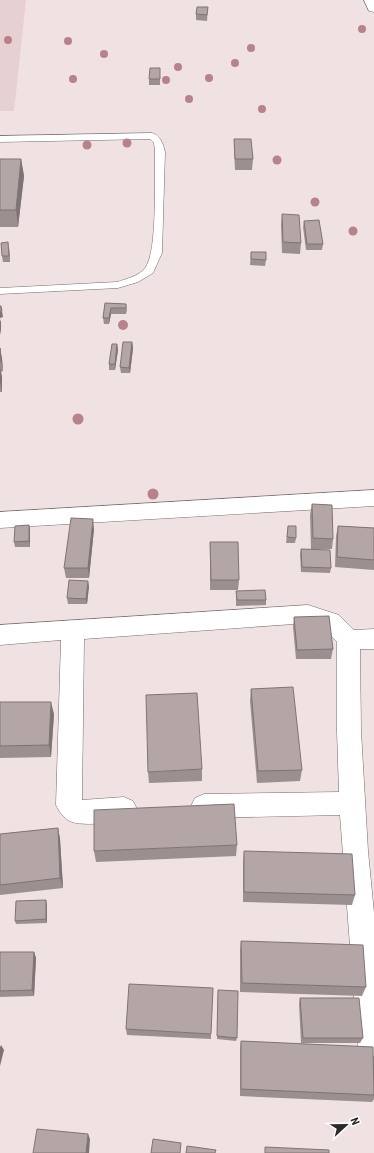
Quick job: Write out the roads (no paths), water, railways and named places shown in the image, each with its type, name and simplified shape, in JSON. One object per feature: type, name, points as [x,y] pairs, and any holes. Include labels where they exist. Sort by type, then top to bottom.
[{"type":"street","points":[[371,0],[374,8]]},
{"type":"street","points":[[0,520],[374,498]]},
{"type":"street","points":[[0,635],[308,614],[327,618],[336,624],[348,640],[349,731],[352,803],[374,1063]]},
{"type":"street","points":[[73,630],[69,805],[77,812],[143,808]]},
{"type":"street","points":[[348,640],[374,639]]},
{"type":"street","points":[[182,806],[352,803]]},
{"type":"lane","points":[[0,139],[152,136],[158,142],[160,152],[157,253],[149,271],[134,280],[118,285],[0,291]]}]
